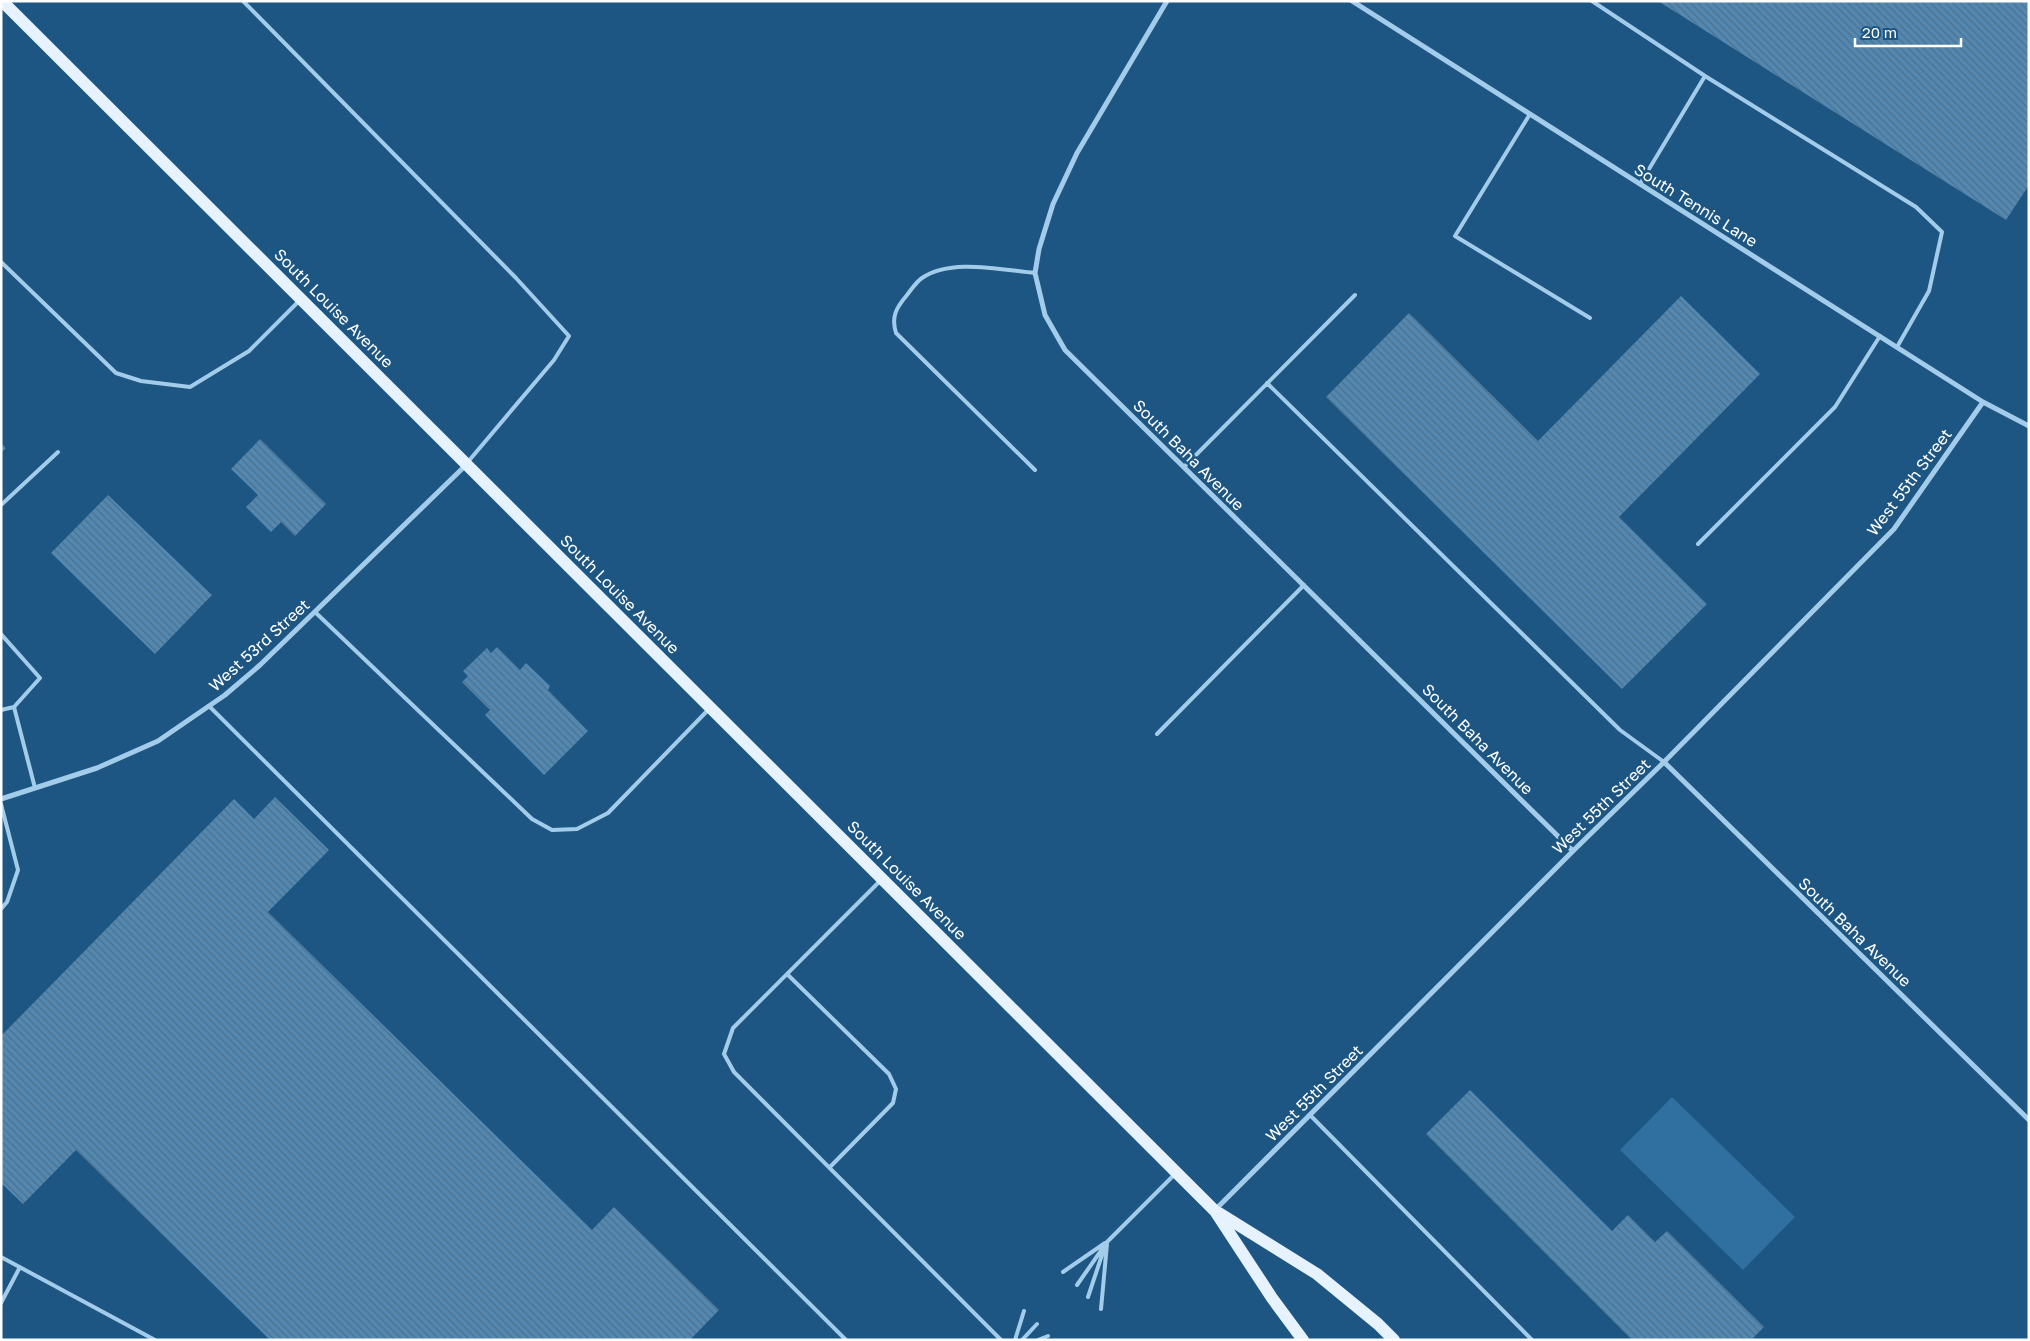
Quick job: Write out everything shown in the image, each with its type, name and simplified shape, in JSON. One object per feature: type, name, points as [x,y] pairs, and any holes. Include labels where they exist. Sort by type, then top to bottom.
[{"type":"main road","name":"South Louise Avenue","points":[[2,1],[1215,1211],[1272,1298],[1303,1340]]},
{"type":"main road","name":"South Louise Avenue","points":[[1215,1211],[1317,1274],[1378,1324],[1394,1340]]},
{"type":"street","name":"South Baha Avenue","points":[[1168,1],[1077,153],[1053,204],[1038,249],[1035,273],[1045,315],[1065,350],[1573,851]]},
{"type":"street","name":"South Tennis Lane","points":[[1352,1],[1984,402],[2029,426]]},
{"type":"street","name":"West 55th Street","points":[[1215,1211],[1894,529],[1984,402]]},
{"type":"street","name":"West 53rd Street","points":[[1,798],[97,768],[158,741],[209,706],[260,665],[467,464]]},
{"type":"street","name":"South Baha Avenue","points":[[1664,762],[2029,1120]]},
{"type":"lane","points":[[243,1],[516,278],[569,336],[554,360],[467,464]]},
{"type":"lane","points":[[1592,1],[1705,76],[1916,207],[1942,232],[1929,291],[1897,347]]},
{"type":"lane","points":[[1640,184],[1705,76]]},
{"type":"lane","points":[[1530,114],[1455,236],[1590,318]]},
{"type":"lane","points":[[1,262],[116,373],[141,381],[190,387],[249,351],[301,298]]},
{"type":"lane","points":[[1035,273],[958,267],[937,270],[920,279],[898,305],[893,322],[896,333],[1035,470]]},
{"type":"lane","points":[[1184,467],[1355,295]]},
{"type":"lane","points":[[1698,544],[1834,407],[1880,336]]},
{"type":"lane","points":[[1268,383],[1620,730],[1664,762]]},
{"type":"lane","points":[[1,506],[58,452]]},
{"type":"lane","points":[[1157,734],[1304,585]]},
{"type":"lane","points":[[315,612],[532,819],[552,830],[576,829],[608,813],[710,707]]},
{"type":"lane","points":[[1,634],[40,678],[14,708],[1,710]]},
{"type":"lane","points":[[209,706],[846,1340]]},
{"type":"lane","points":[[14,708],[35,788]]},
{"type":"lane","points":[[1,804],[18,870],[8,902],[1,909]]},
{"type":"lane","points":[[882,879],[733,1028],[724,1054],[734,1072],[1001,1340]]},
{"type":"lane","points":[[787,974],[889,1074],[896,1089],[892,1103],[830,1167]]},
{"type":"lane","points":[[1310,1115],[1532,1340]]},
{"type":"lane","points":[[1077,1285],[1107,1242],[1177,1172]]},
{"type":"lane","points":[[1063,1272],[1107,1242]]},
{"type":"lane","points":[[1088,1297],[1107,1242]]},
{"type":"lane","points":[[1101,1309],[1107,1242]]},
{"type":"lane","points":[[1,1257],[155,1340]]},
{"type":"lane","points":[[1,1303],[20,1268]]},
{"type":"lane","points":[[1015,1340],[1024,1311]]},
{"type":"lane","points":[[1022,1340],[1037,1324]]},
{"type":"lane","points":[[1038,1340],[1048,1336]]},
{"type":"shaded area","points":[[1672,1097],[1795,1217],[1743,1270],[1620,1150]]},
{"type":"building","points":[[1658,1],[2029,1],[2029,185],[2006,220]]},
{"type":"building","points":[[1681,296],[1760,374],[1619,517],[1707,604],[1622,689],[1326,397],[1409,313],[1538,441]]},
{"type":"building","points":[[260,439],[326,504],[295,536],[281,522],[271,532],[246,507],[258,495],[231,469]]},
{"type":"building","points":[[1,443],[6,448],[1,453]]},
{"type":"building","points":[[108,495],[212,595],[155,654],[51,553]]},
{"type":"building","points":[[497,647],[520,670],[526,663],[550,686],[548,690],[588,731],[544,775],[485,715],[490,710],[462,682],[468,676],[463,671],[487,648],[491,653]]},
{"type":"building","points":[[275,797],[329,850],[268,912],[592,1230],[614,1207],[719,1310],[690,1340],[270,1340],[76,1150],[23,1204],[1,1183],[1,1036],[234,799],[254,819]]},
{"type":"building","points":[[1470,1090],[1612,1231],[1628,1215],[1655,1242],[1667,1231],[1764,1327],[1751,1340],[1632,1340],[1426,1134]]}]
